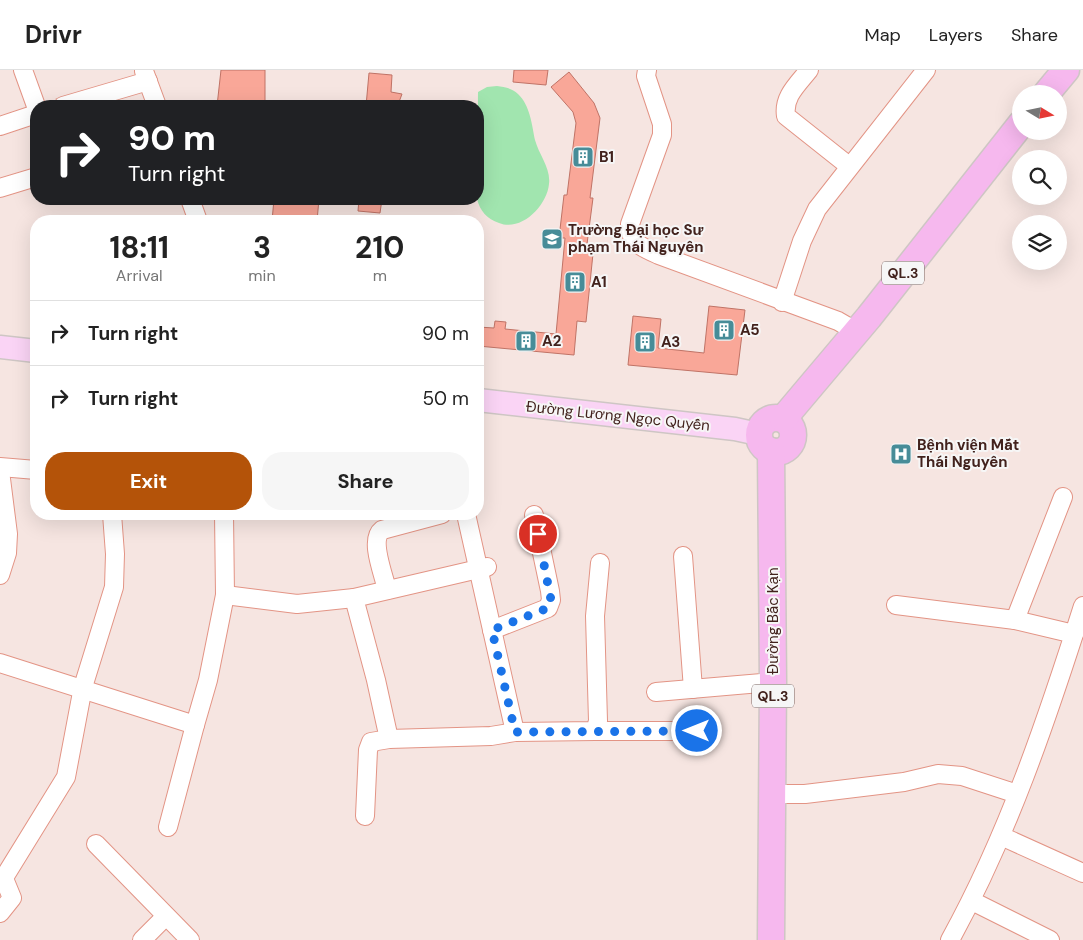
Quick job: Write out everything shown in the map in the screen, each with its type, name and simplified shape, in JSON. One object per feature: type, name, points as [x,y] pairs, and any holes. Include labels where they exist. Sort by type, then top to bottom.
[{"type":"highway","points":[[1054,85],[1066,70]]},
{"type":"highway","name":"QL.3","points":[[765,442],[780,451],[787,447],[792,440],[792,432],[789,424],[783,419],[857,332],[1012,135]]},
{"type":"highway","name":"Đường Bắc Kạn","points":[[765,442],[773,682],[772,940]]},
{"type":"main road","points":[[0,347],[30,350]]},
{"type":"main road","name":"Đường Lương Ngọc Quyến","points":[[484,401],[735,429],[765,442]]},
{"type":"street","points":[[23,70],[34,100]]},
{"type":"street","points":[[647,70],[646,76],[662,124],[662,135],[630,224],[630,233],[633,241],[659,255],[782,302],[838,321],[857,332]]},
{"type":"street","points":[[809,70],[789,95],[785,106],[786,116],[849,166]]},
{"type":"street","points":[[782,302],[810,223],[817,209],[926,70]]},
{"type":"street","points":[[79,100],[146,76],[155,100]]},
{"type":"street","points":[[0,126],[30,116]]},
{"type":"street","points":[[0,188],[30,179]]},
{"type":"street","points":[[0,575],[7,553],[8,534],[0,469],[30,470]]},
{"type":"street","points":[[1015,620],[1063,497]]},
{"type":"street","points":[[492,630],[548,608],[551,600],[534,515]]},
{"type":"street","points":[[0,913],[12,898],[5,882],[5,876],[66,776],[83,687],[114,588],[116,554],[113,520]]},
{"type":"street","points":[[168,827],[208,680],[225,595],[224,520]]},
{"type":"street","points":[[387,590],[375,541],[378,533],[422,520]]},
{"type":"street","points":[[468,520],[482,568],[492,630],[515,732]]},
{"type":"street","points":[[683,556],[693,689]]},
{"type":"street","points":[[595,731],[598,721],[596,616],[600,563]]},
{"type":"street","points":[[225,595],[297,604],[354,598],[482,568]]},
{"type":"street","points":[[354,598],[376,680],[389,739]]},
{"type":"street","points":[[896,605],[1015,620],[1074,634]]},
{"type":"street","points":[[950,940],[972,901],[1001,836],[1083,606]]},
{"type":"street","points":[[0,662],[83,687],[195,725]]},
{"type":"street","points":[[656,692],[773,682]]},
{"type":"street","points":[[365,816],[368,750],[371,742],[389,739],[490,736],[515,732],[697,731]]},
{"type":"street","points":[[772,794],[805,794],[904,782],[938,774],[962,776],[1017,794]]},
{"type":"street","points":[[1001,836],[1083,873]]},
{"type":"street","points":[[96,844],[190,940]]},
{"type":"street","points":[[972,901],[1050,940]]},
{"type":"street","points":[[142,940],[165,916]]},
{"type":"shaded area","points":[[487,87],[508,88],[513,90],[522,99],[530,116],[537,146],[547,167],[549,184],[543,201],[532,215],[516,224],[507,225],[495,221],[482,211],[479,205],[484,205],[484,100],[478,100],[478,92]]},
{"type":"building","points":[[221,70],[265,70],[265,100],[218,100]]},
{"type":"building","points":[[514,70],[548,70],[546,85],[513,82]]},
{"type":"building","points":[[569,72],[594,103],[600,118],[590,198],[593,198],[587,244],[594,244],[586,322],[577,321],[574,355],[484,347],[484,327],[494,328],[495,321],[506,322],[505,329],[556,334],[565,238],[559,238],[564,195],[567,195],[576,123],[573,112],[551,87]]},
{"type":"building","points":[[369,73],[392,75],[391,92],[402,94],[400,100],[367,100]]},
{"type":"building","points":[[273,205],[318,205],[318,215],[273,215]]},
{"type":"building","points":[[358,205],[381,205],[380,213],[358,211]]},
{"type":"building","name":"A5","points":[[709,306],[745,310],[737,375],[628,365],[633,316],[661,319],[658,348],[704,353]]},
{"type":"place","name":"B1","points":[[583,157]]},
{"type":"place","name":"Trường Đại học Sư phạm Thái Nguyên","points":[[552,239]]},
{"type":"place","name":"A1","points":[[575,282]]},
{"type":"place","name":"A5","points":[[724,330]]},
{"type":"place","name":"A2","points":[[526,341]]},
{"type":"place","name":"A3","points":[[645,342]]},
{"type":"place","name":"Bệnh viện Mắt Thái Nguyên","points":[[901,454]]},
{"type":"route","points":[[538,534],[550,591],[551,600],[548,608],[492,630],[515,732],[697,731]]}]
